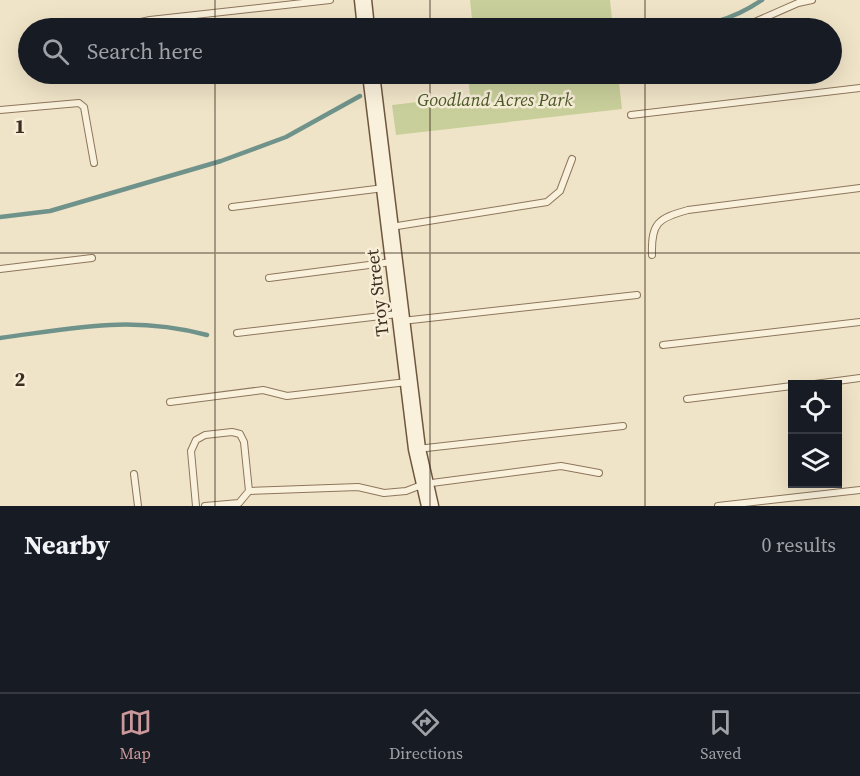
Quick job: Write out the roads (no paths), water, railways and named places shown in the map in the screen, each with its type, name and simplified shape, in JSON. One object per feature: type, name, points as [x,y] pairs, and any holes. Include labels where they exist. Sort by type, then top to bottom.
[{"type":"main road","points":[[363,0],[365,18]]},
{"type":"main road","name":"Troy Street","points":[[372,84],[399,318],[417,449],[430,506]]},
{"type":"lane","points":[[168,18],[330,0]]},
{"type":"lane","points":[[764,18],[798,3],[812,0]]},
{"type":"lane","points":[[631,115],[860,88]]},
{"type":"lane","points":[[0,110],[79,103],[84,107],[94,163]]},
{"type":"lane","points":[[389,228],[547,202],[560,191],[572,159]]},
{"type":"lane","points":[[232,207],[384,188]]},
{"type":"lane","points":[[652,255],[651,239],[656,224],[666,216],[688,210],[860,188]]},
{"type":"lane","points":[[0,269],[92,258]]},
{"type":"lane","points":[[268,279],[393,262]]},
{"type":"lane","points":[[237,333],[637,295]]},
{"type":"lane","points":[[663,345],[860,322]]},
{"type":"lane","points":[[842,380],[860,378]]},
{"type":"lane","points":[[170,402],[263,390],[287,396],[408,382]]},
{"type":"lane","points":[[687,399],[788,386]]},
{"type":"lane","points":[[417,449],[623,426]]},
{"type":"lane","points":[[196,506],[191,452],[196,440],[205,435],[232,432],[240,434],[244,442],[249,491]]},
{"type":"lane","points":[[205,506],[239,502],[249,491],[358,488],[384,493],[406,491],[424,483],[561,466],[599,473]]},
{"type":"lane","points":[[134,474],[138,506]]},
{"type":"lane","points":[[718,506],[860,490]]},
{"type":"waterway","points":[[729,18],[762,0]]},
{"type":"waterway","points":[[0,217],[50,211],[221,161],[286,137],[360,96]]},
{"type":"waterway","points":[[0,338],[104,325],[153,326],[207,335]]},
{"type":"park label","name":"Goodland Acres Park","points":[[495,99]]}]
